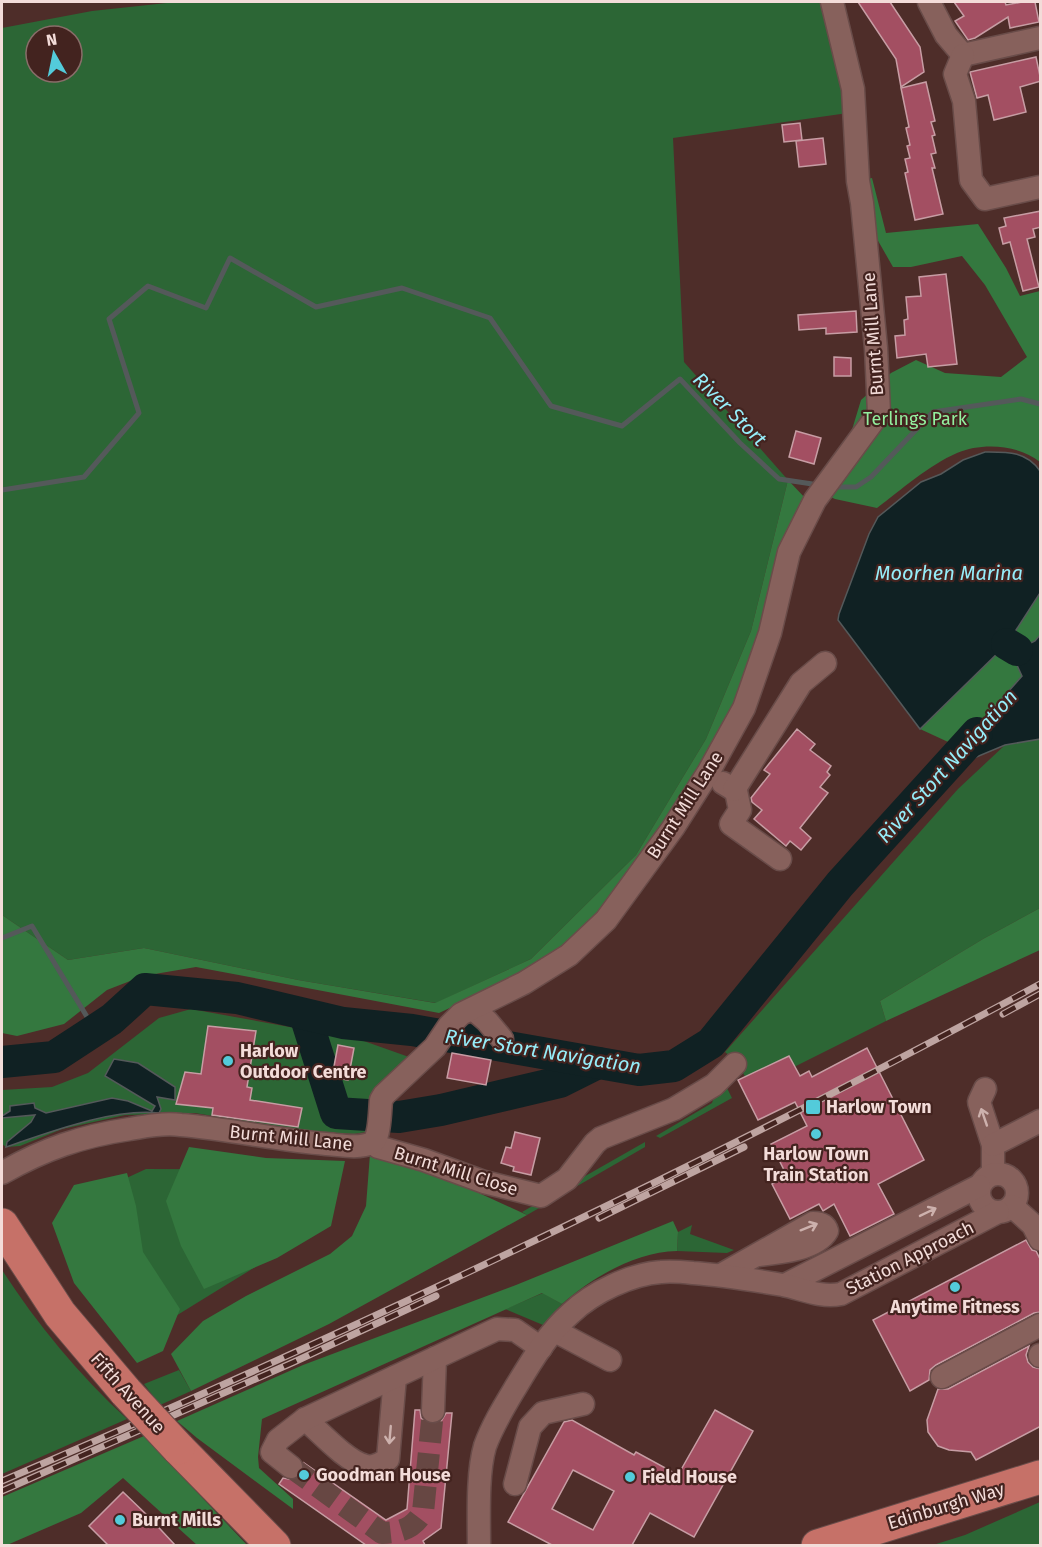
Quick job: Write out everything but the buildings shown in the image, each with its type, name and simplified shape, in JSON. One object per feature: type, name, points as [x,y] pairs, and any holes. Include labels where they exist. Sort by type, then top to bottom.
[{"type":"highway","name":"Fifth Avenue","points":[[2,1225],[60,1314],[126,1392],[274,1545]]},
{"type":"highway","name":"Edinburgh Way","points":[[818,1545],[1041,1477]]},
{"type":"street","name":"Burnt Mill Lane","points":[[2,1173],[63,1143],[94,1134],[153,1125],[179,1125],[290,1141],[363,1146],[375,1138],[386,1088],[435,1047],[449,1026],[467,1011],[524,983],[569,955],[606,920],[673,828],[708,773],[744,708],[770,633],[789,552],[815,500],[879,413],[876,348],[858,181],[853,89],[832,2]]},
{"type":"street","points":[[929,2],[946,35],[963,55]]},
{"type":"street","points":[[963,55],[1041,38]]},
{"type":"street","points":[[963,55],[955,74],[964,101],[971,180],[985,200],[1041,187]]},
{"type":"street","points":[[734,790],[801,683],[825,663]]},
{"type":"street","points":[[708,773],[736,791],[740,810],[730,824],[780,859]]},
{"type":"street","points":[[467,1011],[487,1021],[502,1039]]},
{"type":"street","name":"Burnt Mill Close","points":[[375,1138],[378,1147],[484,1182],[541,1196],[567,1179],[595,1143],[602,1138],[674,1109],[714,1086],[735,1064]]},
{"type":"street","points":[[985,1089],[979,1102],[993,1145],[986,1180],[1006,1175],[1014,1183],[1017,1195],[1005,1209],[1033,1225],[1041,1239]]},
{"type":"street","points":[[993,1145],[1041,1121]]},
{"type":"street","name":"Station Approach","points":[[986,1180],[978,1192],[982,1204],[986,1209],[1005,1209]]},
{"type":"street","name":"Station Approach","points":[[785,1285],[986,1180]]},
{"type":"street","name":"Station Approach","points":[[478,1545],[485,1447],[507,1399],[547,1340],[578,1307],[600,1293],[644,1275],[662,1272],[721,1275],[785,1285],[828,1296],[841,1294],[1005,1209]]},
{"type":"street","points":[[721,1275],[758,1255]]},
{"type":"street","points":[[942,1377],[1041,1325]]},
{"type":"street","points":[[291,1467],[272,1452],[279,1440],[305,1419],[497,1329],[515,1330],[547,1340],[605,1366]]},
{"type":"street","points":[[433,1411],[435,1358]]},
{"type":"street","points":[[305,1419],[349,1457],[366,1466],[378,1465],[388,1459],[395,1377]]},
{"type":"street","points":[[515,1484],[530,1427],[543,1413],[583,1404]]},
{"type":"street","points":[[495,1424],[528,1435]]},
{"type":"green space","points":[[176,2],[832,2],[855,112],[673,138],[684,362],[788,480],[751,631],[706,739],[636,855],[531,959],[436,1003],[298,980],[144,948],[68,960],[2,915],[2,28],[92,11]]},
{"type":"green space","name":"Terlings Park","points":[[872,178],[886,233],[978,224],[1006,268],[1020,296],[1040,291],[1040,462],[1022,452],[1000,447],[978,447],[967,450],[936,464],[877,508],[835,499],[818,491],[851,433],[861,400],[891,373],[916,360],[945,373],[1001,377],[1027,357],[985,285],[962,256],[911,267],[893,267],[873,232],[858,181]]},
{"type":"green space","points":[[788,480],[807,500],[757,667],[657,844],[580,935],[522,974],[439,1013],[196,967],[143,976],[107,990],[64,1024],[17,1036],[2,1033],[2,915],[68,960],[144,948],[298,980],[435,1003],[531,959],[636,855],[706,739],[751,631]]},
{"type":"green space","points":[[1040,593],[1040,635],[1035,641],[1017,650],[1016,663],[1022,676],[959,747],[920,729],[1007,644]]},
{"type":"green space","points":[[1040,739],[1040,908],[983,939],[880,1001],[886,1021],[752,1088],[743,1073],[725,1084],[732,1098],[660,1138],[656,1136],[712,1103],[716,1091],[742,1066],[725,1052],[958,789],[1005,745]]},
{"type":"green space","points":[[1040,908],[1040,950],[886,1021],[880,1001],[983,939]]},
{"type":"green space","points":[[191,1009],[361,1040],[409,1057],[379,1086],[366,1132],[354,1134],[302,1131],[195,1113],[125,1115],[62,1129],[20,1146],[6,1147],[2,1144],[2,1090],[52,1087],[88,1073],[159,1018]]},
{"type":"green space","points":[[645,1142],[645,1147],[527,1215],[522,1212]]},
{"type":"green space","points":[[189,1147],[266,1158],[345,1161],[331,1226],[277,1258],[204,1289],[181,1246],[166,1201]]},
{"type":"green space","points":[[370,1154],[420,1166],[527,1215],[329,1324],[191,1391],[171,1354],[203,1321],[246,1296],[330,1254],[352,1236],[366,1206]]},
{"type":"green space","points":[[146,1169],[328,1170],[317,1229],[153,1330],[70,1204]]},
{"type":"green space","points":[[127,1173],[136,1206],[143,1252],[180,1309],[163,1351],[137,1363],[74,1283],[52,1223],[74,1185]]},
{"type":"green space","points":[[673,1221],[678,1232],[677,1251],[661,1252],[630,1261],[587,1284],[562,1304],[542,1293],[262,1419],[259,1468],[293,1499],[293,1509],[177,1421],[303,1365],[516,1285]]},
{"type":"green space","points":[[692,1225],[690,1234],[734,1250],[727,1253],[677,1251],[678,1232]]},
{"type":"green space","points":[[2,1270],[60,1348],[92,1385],[127,1419],[2,1474]]},
{"type":"green space","points":[[543,1293],[562,1304],[543,1325],[505,1309]]},
{"type":"green space","points":[[179,1370],[191,1391],[160,1405],[144,1384]]},
{"type":"green space","points":[[144,1436],[247,1545],[197,1545],[123,1478],[81,1513],[7,1545],[2,1545],[2,1497]]},
{"type":"green space","points":[[1040,1502],[1040,1545],[933,1545],[965,1535]]},
{"type":"water","name":"Moorhen Marina","points":[[985,452],[1022,456],[1035,464],[1040,471],[1040,593],[1007,644],[920,729],[838,620],[839,614],[869,534],[878,517],[921,482],[941,474],[963,460]]},
{"type":"water","points":[[1040,635],[1040,739],[1005,745],[962,763],[948,764],[964,739],[1022,676],[1016,663],[1017,650],[1035,641]]},
{"type":"water","points":[[464,1035],[545,1049],[544,1056],[462,1042]]},
{"type":"water","points":[[114,1059],[138,1063],[175,1087],[175,1100],[157,1097],[161,1109],[159,1113],[122,1114],[82,1122],[6,1147],[7,1142],[31,1122],[35,1115],[2,1118],[10,1111],[10,1106],[34,1103],[35,1108],[46,1113],[112,1098],[128,1101],[152,1111],[155,1106],[105,1076]]},
{"type":"waterway","name":"River Stort","points":[[2,490],[84,477],[139,413],[109,319],[148,286],[206,308],[230,258],[316,307],[402,288],[490,318],[551,406],[622,426],[680,379],[740,443],[779,479],[819,485]]},
{"type":"waterway","name":"River Stort","points":[[831,487],[856,487],[871,477],[933,412],[1021,399],[1040,404]]},
{"type":"waterway","points":[[1007,644],[1017,650]]},
{"type":"waterway","name":"River Stort Navigation","points":[[2,1062],[54,1057],[112,1019],[145,989],[237,998],[343,1023],[412,1030],[639,1070],[674,1066],[711,1043],[840,884],[977,733]]},
{"type":"waterway","points":[[2,938],[32,926],[95,1030]]},
{"type":"waterway","points":[[305,1015],[336,1113],[399,1117],[441,1110],[560,1082],[598,1063]]},
{"type":"tunnel","points":[[291,1467],[382,1533],[406,1528],[411,1526],[423,1512],[433,1411]]},
{"type":"railway","points":[[2,1481],[265,1366],[527,1244],[785,1117],[1040,984]]},
{"type":"railway","points":[[1003,1014],[1040,994]]},
{"type":"railway","points":[[599,1218],[744,1147]]},
{"type":"railway","points":[[2,1491],[294,1362],[436,1296]]},
{"type":"place","name":"Harlow Outdoor Centre","points":[[228,1061]]},
{"type":"place","name":"Harlow Town","points":[[813,1107]]},
{"type":"place","name":"Harlow Town Train Station","points":[[816,1134]]},
{"type":"place","name":"Anytime Fitness","points":[[955,1287]]},
{"type":"place","name":"Goodman House","points":[[304,1475]]},
{"type":"place","name":"Field House","points":[[630,1477]]},
{"type":"place","name":"Burnt Mills","points":[[120,1520]]}]
